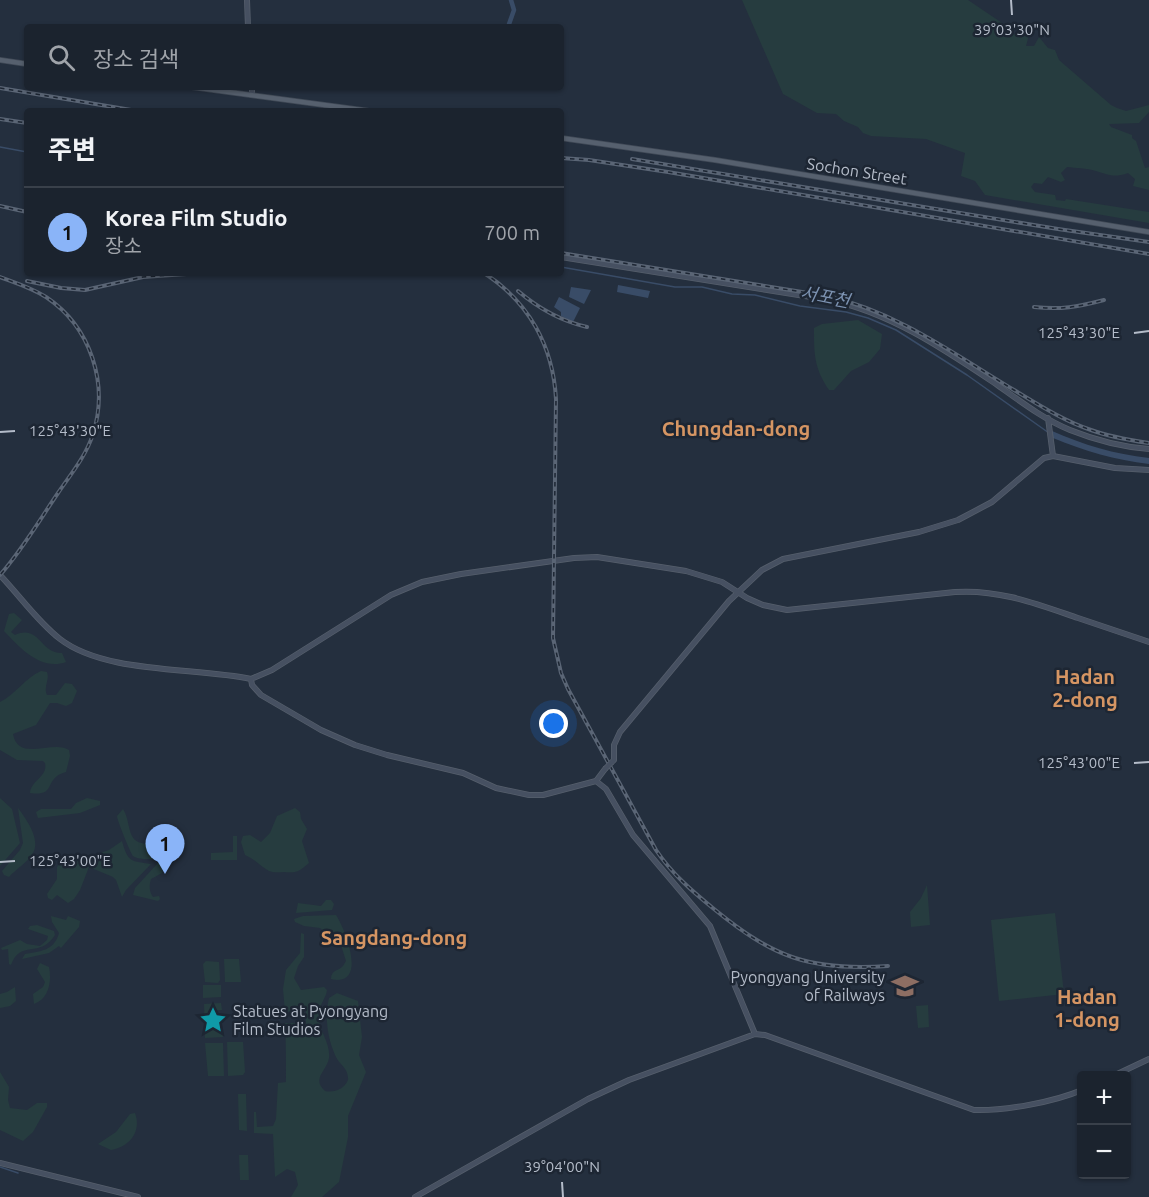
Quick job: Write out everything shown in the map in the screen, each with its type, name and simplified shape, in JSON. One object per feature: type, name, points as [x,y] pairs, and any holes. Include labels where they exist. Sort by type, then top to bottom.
[{"type":"main road","points":[[0,60],[24,64]]},
{"type":"main road","points":[[214,90],[347,108]]},
{"type":"main road","name":"Sochon Street","points":[[564,138],[715,160],[1149,232]]},
{"type":"street","points":[[247,0],[248,24]]},
{"type":"street","points":[[252,90],[252,95]]},
{"type":"street","points":[[564,257],[830,300],[871,312],[900,325],[1068,429],[1117,445],[1149,449]]},
{"type":"street","points":[[1048,418],[1053,456]]},
{"type":"street","points":[[251,679],[252,685],[261,695],[321,730],[355,745],[387,755],[463,772],[496,788],[529,795],[543,795],[596,781],[614,760],[614,745],[620,732],[738,592],[762,570],[783,559],[920,532],[958,520],[992,502],[1044,458],[1053,456],[1115,468],[1149,470]]},
{"type":"street","points":[[0,575],[60,639],[91,657],[251,679],[272,670],[392,595],[422,582],[574,558],[597,557],[686,571],[722,582],[763,605],[798,610],[955,592],[994,593],[1037,603],[1149,642]]},
{"type":"street","points":[[596,781],[606,789],[633,835],[666,871],[710,926],[754,1034]]},
{"type":"street","points":[[415,1197],[598,1094],[628,1080],[754,1034],[765,1035],[974,1110],[998,1109],[1044,1101],[1077,1092]]},
{"type":"street","points":[[1124,1071],[1149,1059]]},
{"type":"street","points":[[0,1163],[138,1197]]},
{"type":"green space","points":[[742,0],[968,0],[1008,27],[1010,35],[1020,33],[1029,35],[1026,46],[1034,46],[1039,37],[1048,48],[1055,50],[1059,60],[1111,105],[1126,111],[1149,105],[1149,112],[1139,123],[1109,124],[1111,127],[1132,135],[1136,141],[1145,168],[1149,167],[1149,190],[1133,186],[1135,179],[1128,173],[1112,175],[1089,169],[1067,167],[1061,173],[1065,180],[1061,182],[1048,177],[1042,184],[1034,183],[1031,187],[1035,192],[1055,195],[1056,200],[1065,201],[1066,199],[1149,212],[1149,223],[985,195],[975,181],[961,176],[965,153],[926,139],[871,136],[836,114],[817,113],[783,94]]},
{"type":"green space","points":[[858,320],[882,334],[880,349],[869,362],[851,371],[834,390],[829,390],[820,375],[816,360],[814,328],[822,324]]},
{"type":"green space","points":[[14,613],[22,620],[11,632],[15,635],[30,633],[49,649],[62,653],[66,662],[57,664],[40,661],[17,644],[4,631],[9,614]]},
{"type":"green space","points":[[41,671],[47,672],[47,695],[56,695],[65,683],[72,684],[77,691],[72,703],[66,706],[50,703],[36,725],[13,734],[16,743],[29,749],[62,747],[69,750],[70,756],[66,772],[57,776],[46,791],[37,794],[30,793],[33,785],[44,772],[45,763],[17,760],[0,750],[0,702]]},
{"type":"green space","points":[[0,798],[12,809],[20,843],[0,866]]},
{"type":"green space","points":[[87,798],[100,801],[100,805],[80,813],[38,818],[36,812],[41,809],[71,809],[76,803]]},
{"type":"green space","points":[[18,808],[32,829],[35,847],[28,859],[9,877],[2,871],[20,850],[23,843]]},
{"type":"green space","points":[[295,808],[300,812],[307,829],[302,841],[309,863],[295,872],[273,872],[245,855],[241,842],[243,836],[250,835],[261,842],[270,833],[277,816]]},
{"type":"green space","points":[[123,809],[134,839],[148,845],[157,859],[141,859],[133,856],[117,816]]},
{"type":"green space","points":[[233,836],[237,836],[237,860],[211,860],[211,853],[233,852]]},
{"type":"green space","points":[[122,841],[128,857],[138,862],[151,864],[122,897],[113,877],[89,867],[74,899],[68,903],[57,895],[52,900],[48,898],[47,894],[57,879],[57,867],[63,860],[94,855],[109,850]]},
{"type":"green space","points":[[158,863],[165,863],[162,873],[151,879],[150,888],[153,897],[159,896],[160,899],[158,901],[133,895],[135,888]]},
{"type":"green space","points":[[927,885],[930,925],[911,927],[910,912],[921,898]]},
{"type":"green space","points":[[326,900],[331,900],[334,904],[332,910],[296,913],[298,903],[321,906]]},
{"type":"green space","points":[[1055,913],[1064,994],[999,1001],[991,920]]},
{"type":"green space","points":[[336,915],[345,933],[351,956],[349,975],[342,979],[331,979],[333,972],[343,966],[346,961],[339,939],[320,928],[295,922],[294,919],[303,916]]},
{"type":"green space","points":[[51,916],[66,920],[68,916],[80,921],[79,927],[61,948],[59,946],[49,953],[22,959],[25,954],[50,947],[57,939],[59,933]]},
{"type":"green space","points":[[37,925],[54,931],[55,935],[43,946],[20,953],[11,965],[9,964],[8,949],[2,950],[1,948],[20,940],[27,944],[40,946],[47,940],[48,936],[28,929],[30,926]]},
{"type":"green space","points":[[301,933],[304,934],[304,957],[294,978],[301,990],[324,987],[327,990],[319,1018],[328,1046],[329,1058],[319,1082],[325,1091],[336,1091],[342,1088],[348,1080],[347,1072],[335,1055],[328,1029],[329,998],[337,993],[358,1001],[362,1037],[359,1055],[366,1072],[348,1116],[348,1137],[339,1182],[322,1197],[291,1197],[298,1185],[295,1172],[287,1169],[275,1177],[273,1134],[254,1133],[254,1112],[256,1112],[257,1127],[273,1126],[276,1119],[278,1083],[286,1082],[285,1023],[306,1025],[306,1010],[285,1012],[283,989],[286,970],[300,953]]},
{"type":"green space","points":[[224,959],[239,959],[241,982],[225,982]]},
{"type":"green space","points":[[206,961],[219,962],[220,980],[218,983],[205,982],[203,964]]},
{"type":"green space","points":[[40,963],[49,967],[50,984],[43,998],[34,1004],[33,994],[43,987],[45,982],[37,969]]},
{"type":"green space","points":[[203,985],[221,985],[221,997],[203,998]]},
{"type":"green space","points":[[15,987],[16,1001],[10,1006],[0,1008],[0,994]]},
{"type":"green space","points":[[221,1003],[222,1010],[208,1011],[209,1029],[222,1029],[223,1037],[205,1038],[204,1004]]},
{"type":"green space","points":[[928,1005],[929,1027],[918,1028],[916,1006]]},
{"type":"green space","points":[[227,1042],[243,1042],[245,1072],[243,1075],[228,1076]]},
{"type":"green space","points":[[205,1043],[223,1043],[224,1076],[208,1076]]},
{"type":"green space","points":[[0,1072],[9,1087],[10,1108],[27,1110],[37,1103],[47,1103],[33,1132],[23,1141],[0,1130]]},
{"type":"green space","points":[[238,1094],[246,1094],[247,1131],[239,1130]]},
{"type":"green space","points":[[135,1113],[137,1126],[128,1142],[111,1150],[98,1144],[116,1132],[130,1114]]},
{"type":"green space","points":[[239,1155],[248,1155],[249,1180],[240,1180]]},
{"type":"water","points":[[618,285],[650,291],[648,298],[617,292]]},
{"type":"water","points":[[571,287],[591,290],[584,304],[569,297]]},
{"type":"water","points":[[559,297],[580,308],[573,322],[561,316],[561,312],[554,307]]},
{"type":"water","points":[[1052,431],[1099,448],[1149,458],[1149,464],[1077,447],[1053,438]]},
{"type":"waterway","points":[[509,24],[514,10],[511,0]]},
{"type":"waterway","name":"서포천","points":[[0,147],[24,151]]},
{"type":"waterway","name":"서포천","points":[[564,268],[675,287],[702,287],[732,294],[755,295],[800,306],[846,312],[868,318],[896,330],[967,375],[1049,433]]},
{"type":"waterway","points":[[0,1167],[18,1173]]},
{"type":"railway","points":[[0,88],[119,108]]},
{"type":"railway","points":[[0,119],[24,123]]},
{"type":"railway","points":[[564,158],[668,172],[1149,254]]},
{"type":"railway","points":[[632,159],[1149,242]]},
{"type":"railway","points":[[0,206],[24,211]]},
{"type":"railway","points":[[564,253],[827,296],[853,303],[901,323],[1071,422],[1105,435],[1149,443]]},
{"type":"railway","points":[[27,281],[85,290],[158,276]]},
{"type":"railway","points":[[488,276],[514,297],[536,327],[544,343],[554,380],[556,399],[553,638],[561,673],[656,850],[690,889],[736,926],[775,950],[814,963],[836,966],[888,966]]},
{"type":"railway","points":[[0,277],[30,288],[46,297],[62,309],[75,324],[92,358],[99,396],[93,434],[82,457],[0,575]]},
{"type":"railway","points":[[518,291],[550,313],[587,327]]},
{"type":"railway","points":[[1034,307],[1069,307],[1104,300]]},
{"type":"place","name":"Korea Film Studio","points":[[165,874]]},
{"type":"place","name":"Pyongyang University of Railways","points":[[905,986]]},
{"type":"place","name":"Statues at Pyongyang Film Studios","points":[[213,1020]]},
{"type":"district","name":"Chungdan-dong","points":[[736,429]]},
{"type":"district","name":"Hadan 2-dong","points":[[1085,688]]},
{"type":"district","name":"Sangdang-dong","points":[[394,938]]},
{"type":"district","name":"Hadan 1-dong","points":[[1087,1008]]}]
